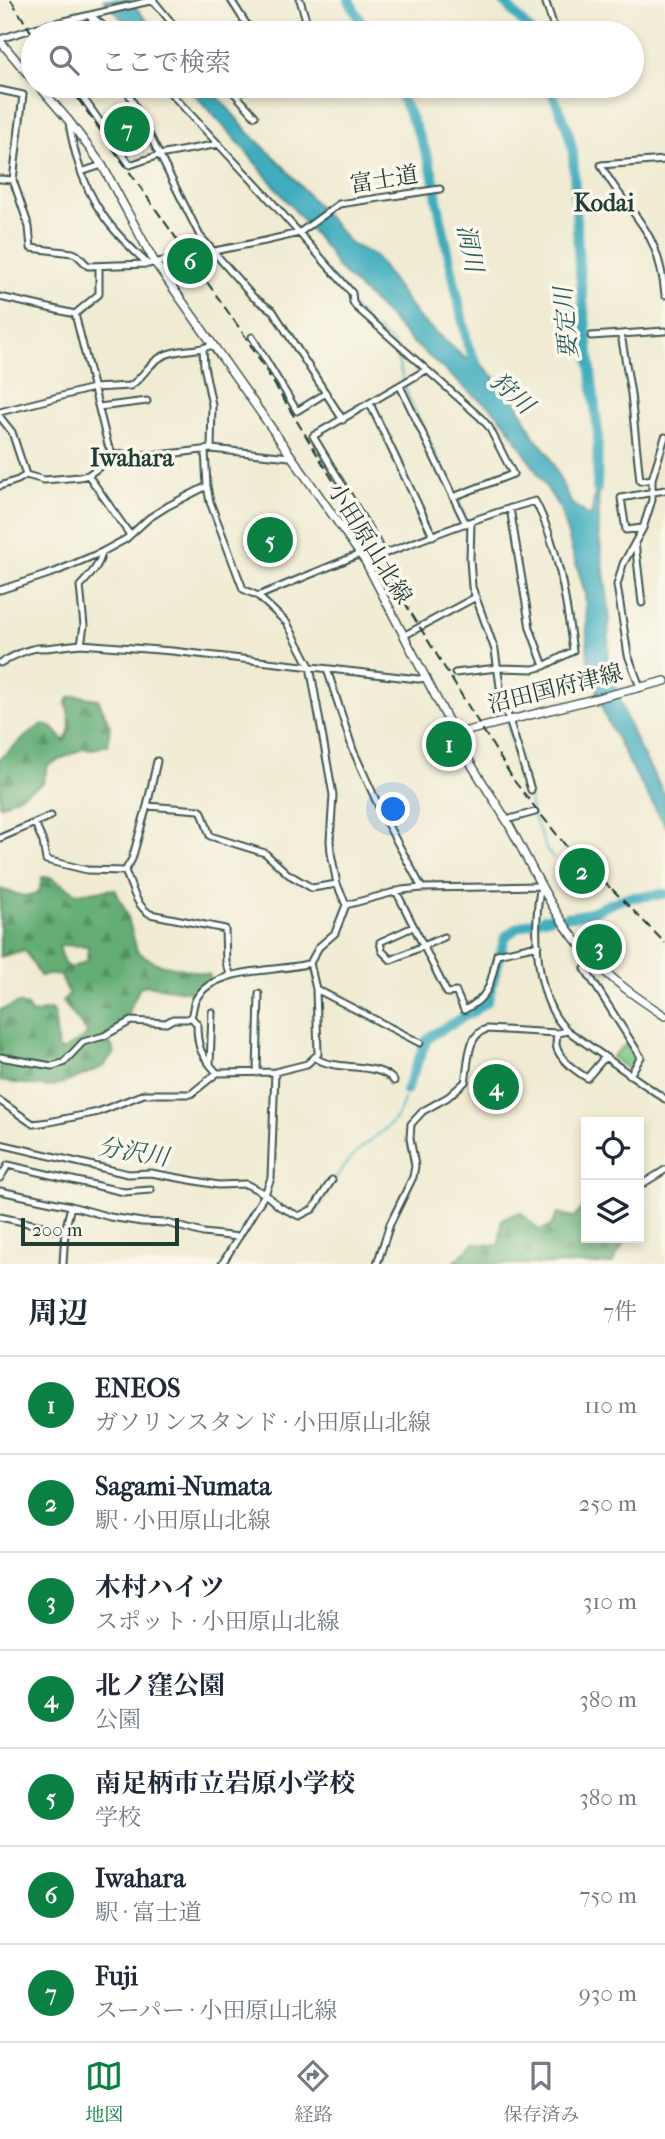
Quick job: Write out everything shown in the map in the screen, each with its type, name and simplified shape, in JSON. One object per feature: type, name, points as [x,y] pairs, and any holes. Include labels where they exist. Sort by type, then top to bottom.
[{"type":"main road","points":[[0,40],[21,65]]},
{"type":"main road","name":"小田原山北線","points":[[49,98],[102,165],[151,263],[365,561],[481,782],[579,946],[609,977],[665,1016]]},
{"type":"main road","name":"沼田国府津線","points":[[455,734],[665,681]]},
{"type":"street","points":[[70,21],[153,0],[170,21]]},
{"type":"street","points":[[231,0],[244,21]]},
{"type":"street","points":[[300,0],[306,21]]},
{"type":"street","points":[[545,0],[552,21]]},
{"type":"street","points":[[90,15],[93,21]]},
{"type":"street","points":[[90,15],[98,21]]},
{"type":"street","points":[[0,40],[21,35]]},
{"type":"street","points":[[0,90],[21,95]]},
{"type":"street","points":[[23,98],[13,180],[29,227],[31,247],[73,253],[78,255],[85,265],[99,266],[99,294],[75,314]]},
{"type":"street","points":[[83,98],[130,165],[159,155],[219,144]]},
{"type":"street","points":[[131,98],[195,228],[253,297],[274,311],[343,420]]},
{"type":"street","points":[[175,98],[352,293],[356,307],[489,427],[513,474],[453,497]]},
{"type":"street","points":[[239,98],[256,116]]},
{"type":"street","points":[[69,121],[81,173],[100,212],[125,243],[151,263]]},
{"type":"street","points":[[665,160],[601,165],[646,232],[664,277],[665,295]]},
{"type":"street","points":[[81,173],[102,165]]},
{"type":"street","points":[[0,179],[13,180]]},
{"type":"street","name":"富士道","points":[[99,266],[151,263],[300,233],[337,205],[440,189]]},
{"type":"street","points":[[182,256],[195,274]]},
{"type":"street","points":[[0,297],[75,314]]},
{"type":"street","points":[[75,314],[108,445],[114,456]]},
{"type":"street","points":[[591,336],[665,331]]},
{"type":"street","points":[[621,334],[631,394],[640,481],[652,479]]},
{"type":"street","points":[[252,337],[298,411],[326,393]]},
{"type":"street","points":[[26,475],[12,432],[0,414],[93,388],[130,386],[160,357],[212,345]]},
{"type":"street","points":[[0,1101],[33,1124],[49,1122],[98,1112],[144,1094],[191,1094],[217,1073],[275,1072],[306,1064],[318,1054],[316,989],[310,962],[319,947],[335,933],[346,905],[337,884],[330,841],[333,795],[310,666],[287,623],[258,596],[243,589],[214,513],[207,486],[212,405],[203,349]]},
{"type":"street","points":[[384,554],[313,436],[426,370]]},
{"type":"street","points":[[400,386],[453,497],[469,523],[470,574],[495,650],[500,694],[530,790]]},
{"type":"street","points":[[99,407],[147,401]]},
{"type":"street","points":[[370,404],[433,536]]},
{"type":"street","points":[[639,687],[628,655],[617,585],[629,550],[643,528],[653,492],[652,479],[665,438]]},
{"type":"street","points":[[26,475],[44,480],[88,475],[118,454],[159,455],[208,449],[290,457]]},
{"type":"street","points":[[0,486],[18,481],[26,475]]},
{"type":"street","points":[[88,475],[131,535]]},
{"type":"street","points":[[0,590],[55,572],[102,552],[131,535],[168,506],[207,486]]},
{"type":"street","points":[[643,528],[626,530],[621,498],[665,490]]},
{"type":"street","points":[[365,561],[535,501],[546,527],[564,590],[573,652],[534,669],[497,668],[455,673]]},
{"type":"street","points":[[510,508],[530,628],[544,666]]},
{"type":"street","points":[[635,542],[642,603]]},
{"type":"street","points":[[80,644],[84,626],[80,586],[95,570],[102,552]]},
{"type":"street","points":[[258,596],[360,554]]},
{"type":"street","points":[[405,635],[476,597]]},
{"type":"street","points":[[0,663],[29,650],[80,644],[427,678]]},
{"type":"street","points":[[327,669],[353,750],[384,818],[422,888]]},
{"type":"street","points":[[125,872],[132,859],[158,761]]},
{"type":"street","points":[[147,806],[199,810],[210,836],[265,853],[288,874],[312,888],[337,884]]},
{"type":"street","points":[[506,820],[535,812]]},
{"type":"street","points":[[0,838],[51,816]]},
{"type":"street","points":[[35,823],[43,842],[46,860],[87,870],[125,872]]},
{"type":"street","points":[[125,872],[136,899],[144,910],[188,923],[225,929],[226,963],[231,976]]},
{"type":"street","points":[[346,905],[396,891],[422,888],[541,886],[538,945],[540,970],[555,1018],[568,1031],[665,1099]]},
{"type":"street","points":[[396,891],[447,993],[456,992],[464,1010],[476,1004],[486,994],[497,954],[538,945]]},
{"type":"street","points":[[414,927],[380,942],[382,951],[391,960],[444,937]]},
{"type":"street","points":[[593,960],[585,969],[641,1057],[630,1075]]},
{"type":"street","points":[[191,1017],[196,999],[212,984],[231,976],[310,962]]},
{"type":"street","points":[[316,989],[420,1043]]},
{"type":"street","points":[[257,1073],[259,993]]},
{"type":"street","points":[[210,1065],[212,1012]]},
{"type":"street","points":[[0,1058],[57,1065],[63,1063],[83,1042],[104,1036],[131,1021],[166,1023],[173,1019],[191,1017]]},
{"type":"street","points":[[191,1017],[197,1024],[200,1052],[217,1073]]},
{"type":"street","points":[[377,1264],[390,1224],[415,1166],[410,1138],[411,1124],[423,1111],[448,1097],[465,1082],[468,1057],[479,1031],[568,1031]]},
{"type":"street","points":[[557,1033],[556,1045],[567,1063],[587,1078],[605,1058]]},
{"type":"street","points":[[316,1058],[322,1062],[389,1074],[394,1082]]},
{"type":"street","points":[[222,1264],[265,1194],[271,1178],[275,1072]]},
{"type":"street","points":[[0,1144],[128,1174],[151,1173],[218,1185],[246,1184],[265,1194],[280,1207],[303,1216],[313,1209],[332,1180]]},
{"type":"street","points":[[0,1178],[8,1165],[124,1192],[151,1190]]},
{"type":"street","points":[[644,1183],[665,1170]]},
{"type":"street","points":[[0,1191],[110,1217],[167,1223],[203,1233],[239,1237]]},
{"type":"street","points":[[63,1264],[65,1231],[71,1206]]},
{"type":"street","points":[[0,1217],[65,1231]]},
{"type":"green space","points":[[70,697],[98,699],[110,726],[108,745],[89,750],[84,748],[48,765],[43,783],[0,806],[0,758],[43,724],[53,728],[64,741],[70,727],[66,703]]},
{"type":"green space","points":[[42,877],[50,877],[77,893],[115,889],[127,914],[137,951],[156,963],[210,975],[210,980],[193,992],[146,985],[140,987],[129,1010],[129,1017],[107,1037],[115,1053],[105,1066],[49,1087],[0,1081],[0,1010],[19,1003],[27,1007],[32,1014],[54,1011],[58,1050],[64,1050],[87,1035],[62,1001],[69,995],[60,974],[40,976],[25,950],[0,957],[0,889],[24,896],[39,893]],"holes":[[[59,945],[88,946],[87,961],[71,968],[64,964]]]},
{"type":"green space","points":[[626,1044],[636,1060],[629,1070],[612,1057]]},
{"type":"green space","points":[[581,1210],[581,1243],[624,1243],[612,1264],[452,1264],[474,1243],[499,1246],[502,1219],[520,1212],[539,1230],[551,1226],[558,1213],[574,1217]]},
{"type":"water","points":[[104,0],[129,0],[147,21],[124,21]]},
{"type":"water","points":[[198,98],[221,100],[350,243],[375,256],[418,317],[465,358],[479,362],[510,393],[534,437],[548,453],[571,503],[591,517],[598,477],[599,536],[609,608],[608,661],[625,715],[639,748],[665,795],[665,825],[605,716],[588,660],[585,593],[560,509],[507,425],[493,409],[409,339],[336,266],[329,252],[239,143]]},
{"type":"waterway","name":"洞川","points":[[349,0],[360,21]]},
{"type":"waterway","name":"要定川","points":[[502,0],[521,21]]},
{"type":"waterway","name":"洞川","points":[[402,98],[422,142],[431,170],[468,346],[480,371]]},
{"type":"waterway","name":"要定川","points":[[554,98],[566,126],[573,154],[579,265],[598,433],[597,489]]},
{"type":"waterway","points":[[334,278],[347,293],[351,306],[365,318]]},
{"type":"waterway","points":[[377,329],[393,344],[408,396],[454,493]]},
{"type":"waterway","points":[[457,498],[465,515]]},
{"type":"waterway","points":[[468,565],[469,584]]},
{"type":"waterway","points":[[471,593],[478,611]]},
{"type":"waterway","points":[[492,649],[498,693],[505,719]]},
{"type":"waterway","points":[[507,724],[529,795],[531,810]]},
{"type":"waterway","points":[[533,815],[547,851],[553,858]]},
{"type":"waterway","name":"分沢川","points":[[566,917],[586,914],[625,898],[665,894]]},
{"type":"waterway","name":"分沢川","points":[[543,919],[552,917]]},
{"type":"waterway","name":"分沢川","points":[[406,1091],[426,1041],[488,1000],[505,937],[518,927],[536,921]]},
{"type":"waterway","name":"分沢川","points":[[335,1179],[356,1152],[392,1122],[404,1099]]},
{"type":"waterway","name":"分沢川","points":[[66,1162],[111,1173]]},
{"type":"waterway","name":"分沢川","points":[[130,1177],[155,1176],[190,1185],[241,1187],[258,1195]]},
{"type":"waterway","name":"分沢川","points":[[300,1218],[315,1213],[327,1193]]},
{"type":"waterway","name":"分沢川","points":[[265,1200],[291,1215]]},
{"type":"railway","points":[[11,0],[24,21]]},
{"type":"railway","points":[[77,98],[245,336],[515,782],[566,846],[619,896]]},
{"type":"railway","points":[[612,889],[665,943]]},
{"type":"place","name":"Fuji","points":[[127,129]]},
{"type":"place","name":"Iwahara","points":[[190,261]]},
{"type":"place","name":"南足柄市立岩原小学校","points":[[270,540]]},
{"type":"place","name":"ENEOS","points":[[449,744]]},
{"type":"place","name":"Sagami-Numata","points":[[582,871]]},
{"type":"place","name":"木村ハイツ","points":[[599,947]]},
{"type":"place","name":"北ノ窪公園","points":[[496,1087]]},
{"type":"district","name":"Kodai","points":[[604,203]]},
{"type":"district","name":"Iwahara","points":[[132,458]]},
{"type":"water label","name":"狩川","points":[[512,393]]}]
